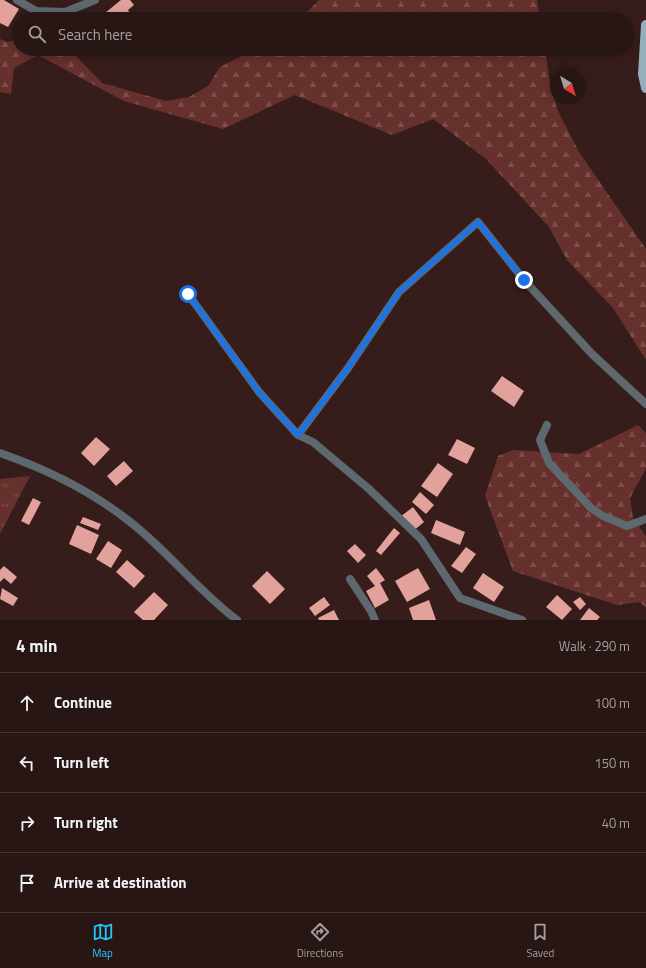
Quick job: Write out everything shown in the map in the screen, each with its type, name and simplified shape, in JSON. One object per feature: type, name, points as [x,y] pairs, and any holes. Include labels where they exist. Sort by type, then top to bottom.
[{"type":"main road","points":[[646,25],[643,74],[646,88]]},
{"type":"street","points":[[16,0],[36,10],[65,12],[94,0]]},
{"type":"street","points":[[298,435],[348,368],[399,292],[478,222],[524,280],[592,354],[646,404]]},
{"type":"street","points":[[188,294],[259,392],[298,435],[313,442],[369,489],[421,539],[460,598],[522,620]]},
{"type":"street","points":[[547,425],[540,440],[549,463],[591,508],[604,516],[627,526],[646,519]]},
{"type":"street","points":[[0,453],[48,473],[81,489],[103,502],[130,522],[202,590],[237,620]]},
{"type":"street","points":[[350,579],[371,611],[375,620]]},
{"type":"green space","points":[[319,0],[537,0],[539,12],[307,12]]},
{"type":"green space","points":[[0,39],[7,42],[12,41],[12,56],[36,56],[14,68],[11,94],[0,92]]},
{"type":"green space","points":[[40,56],[76,56],[102,83],[166,101],[189,97],[208,86],[220,67],[241,56],[546,56],[550,83],[550,104],[556,104],[579,152],[646,249],[646,360],[613,308],[567,260],[549,227],[485,158],[433,119],[392,135],[295,95],[223,129],[124,101]]},
{"type":"green space","points":[[638,425],[646,433],[646,468],[630,498],[633,518],[646,536],[646,607],[639,602],[617,605],[513,571],[485,496],[498,456],[513,450],[579,454]]},
{"type":"green space","points":[[30,476],[0,534],[0,479]]},
{"type":"building","points":[[0,0],[4,0],[19,9],[17,12],[12,12],[12,20],[8,27],[0,23]]},
{"type":"building","points":[[121,0],[130,0],[134,5],[128,10],[129,12],[106,12]]},
{"type":"building","points":[[502,376],[524,391],[514,407],[491,391]]},
{"type":"building","points":[[96,437],[110,449],[94,466],[81,453]]},
{"type":"building","points":[[457,439],[475,448],[467,464],[448,455]]},
{"type":"building","points":[[124,461],[133,471],[116,486],[107,476]]},
{"type":"building","points":[[438,463],[453,474],[437,497],[421,486]]},
{"type":"building","points":[[420,492],[434,505],[426,514],[412,502]]},
{"type":"building","points":[[33,498],[41,502],[29,525],[21,521]]},
{"type":"building","points":[[413,507],[424,522],[412,532],[400,517]]},
{"type":"building","points":[[83,517],[101,524],[98,530],[80,523]]},
{"type":"building","points":[[436,520],[465,532],[460,545],[431,533]]},
{"type":"building","points":[[77,525],[99,535],[91,554],[69,544]]},
{"type":"building","points":[[394,528],[400,533],[381,555],[376,551]]},
{"type":"building","points":[[108,541],[122,550],[111,568],[96,559]]},
{"type":"building","points":[[355,544],[366,555],[358,563],[347,551]]},
{"type":"building","points":[[466,547],[476,554],[462,573],[451,566]]},
{"type":"building","points":[[127,560],[145,576],[134,588],[116,572]]},
{"type":"building","points":[[4,566],[17,577],[11,584],[4,578],[0,582],[0,570]]},
{"type":"building","points":[[376,568],[385,580],[380,583],[389,600],[375,608],[366,591],[375,586],[367,576]]},
{"type":"building","points":[[418,568],[430,589],[407,602],[395,581]]},
{"type":"building","points":[[267,571],[285,589],[270,604],[252,586]]},
{"type":"building","points":[[483,573],[504,587],[494,602],[473,588]]},
{"type":"building","points":[[2,588],[18,598],[13,606],[0,599]]},
{"type":"building","points":[[154,592],[168,605],[154,620],[143,620],[134,612]]},
{"type":"building","points":[[557,595],[572,609],[562,620],[546,607]]},
{"type":"building","points":[[324,597],[330,605],[315,616],[309,608]]},
{"type":"building","points":[[580,597],[586,604],[580,610],[573,602]]},
{"type":"building","points":[[429,600],[436,620],[413,620],[409,608]]},
{"type":"building","points":[[589,608],[600,617],[597,620],[580,620]]},
{"type":"building","points":[[334,610],[339,620],[319,620],[318,618]]},
{"type":"route","points":[[188,294],[259,392],[298,435],[348,368],[399,292],[478,222],[524,280]]}]
